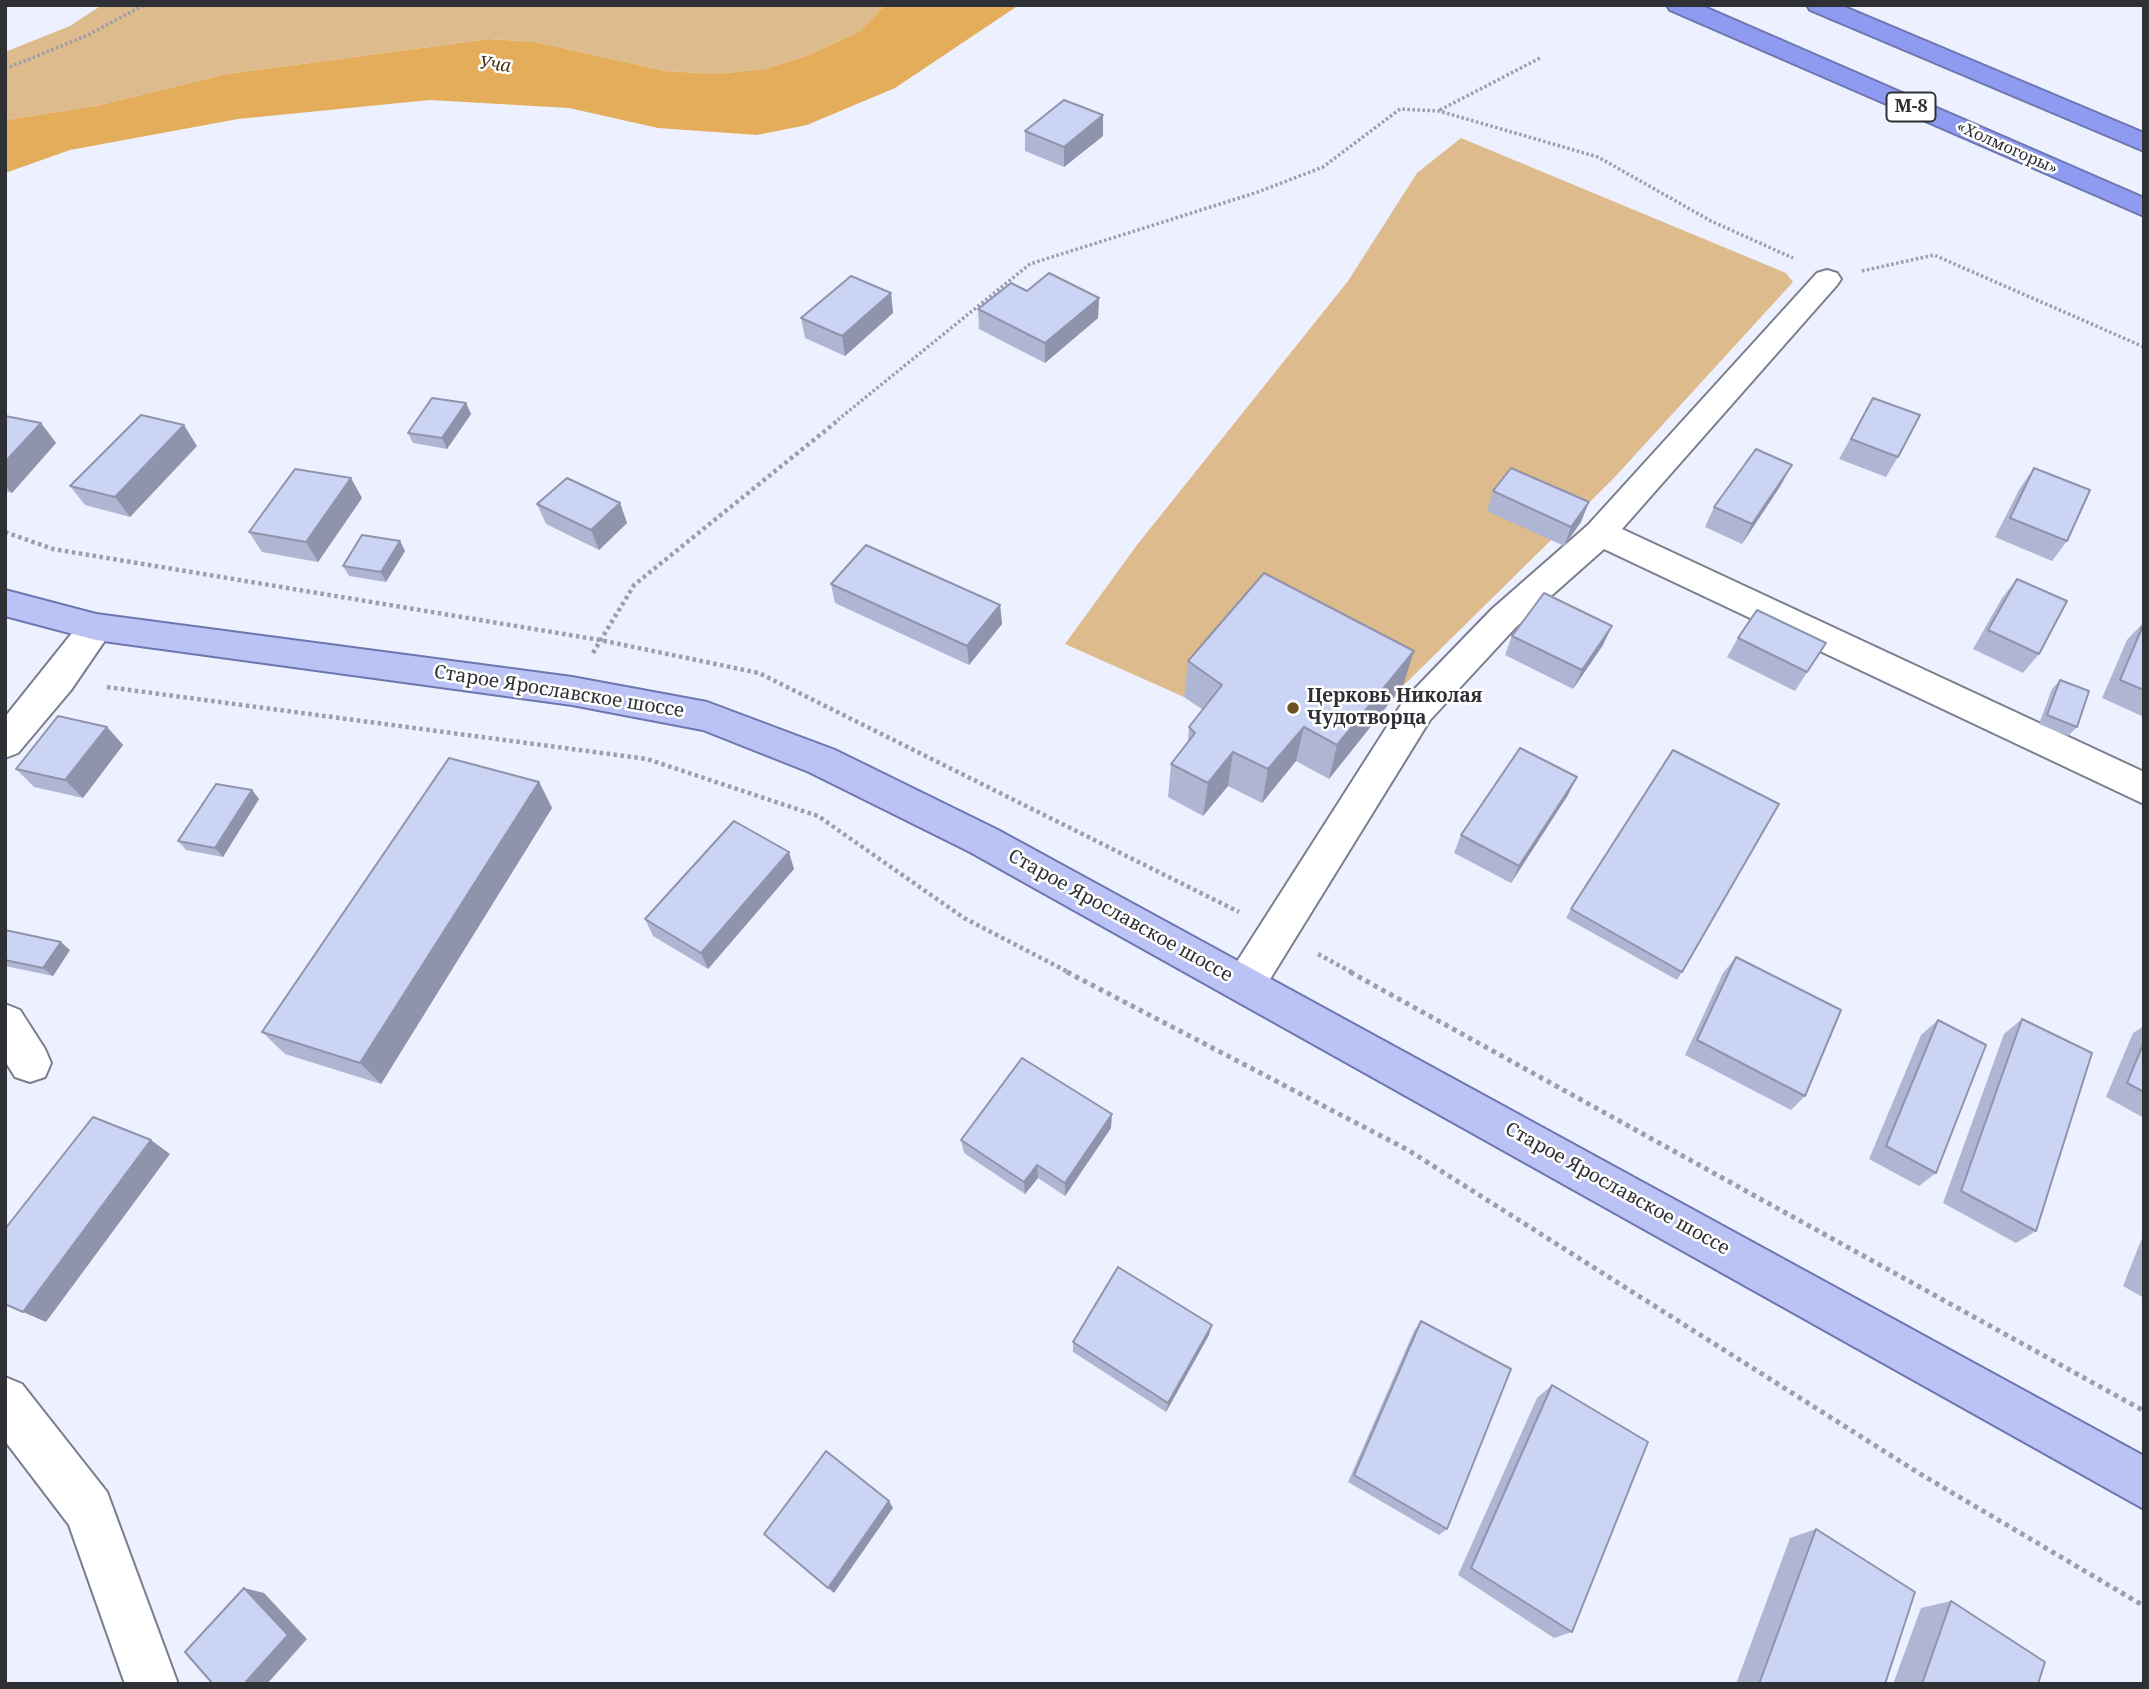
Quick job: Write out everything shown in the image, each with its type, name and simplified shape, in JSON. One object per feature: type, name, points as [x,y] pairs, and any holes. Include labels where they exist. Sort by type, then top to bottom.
[{"type":"highway","name":"«Холмогоры»","points":[[1679,5],[2144,208]]},
{"type":"highway","points":[[1819,5],[2110,128]]},
{"type":"main road","points":[[2110,128],[2144,142]]},
{"type":"main road","name":"Старое Ярославское шоссе","points":[[5,603],[96,627],[572,691],[707,716],[822,761],[984,841],[2005,1404],[2144,1484]]},
{"type":"street","points":[[1245,984],[1417,710],[1504,618],[1600,533],[1827,279]]},
{"type":"street","points":[[1600,533],[2144,789]]},
{"type":"street","points":[[5,744],[58,680],[96,627]]},
{"type":"street","points":[[5,1023],[30,1063]]},
{"type":"street","points":[[5,1401],[89,1510],[152,1684]]},
{"type":"path","points":[[5,69],[88,35],[144,5]]},
{"type":"path","points":[[1439,111],[1542,57]]},
{"type":"path","points":[[572,691],[613,615],[634,585],[1030,264],[1258,192],[1323,167],[1400,109],[1439,111],[1598,157],[1712,221],[1783,252],[1827,279],[1934,255],[2144,347]]},
{"type":"path","points":[[58,680],[647,759],[818,816],[964,918],[1408,1150],[1917,1472],[2144,1606]]},
{"type":"shaded area","points":[[102,5],[885,5],[860,31],[809,55],[765,69],[716,74],[665,71],[536,42],[489,39],[227,74],[95,106],[5,120],[5,52],[70,26]]},
{"type":"shaded area","points":[[1461,138],[1786,273],[1793,282],[1613,479],[1403,686],[1259,610],[1184,697],[1065,644],[1137,545],[1348,281],[1417,173]]},
{"type":"water","name":"Уча","points":[[885,5],[1019,5],[895,88],[807,125],[757,135],[658,128],[569,108],[430,100],[238,119],[70,150],[5,173],[5,120],[95,106],[227,74],[489,39],[536,42],[665,71],[716,74],[765,69],[809,55],[860,31]]},
{"type":"building","points":[[1064,100],[1103,115],[1064,147],[1025,131]]},
{"type":"building","points":[[1049,273],[1099,298],[1045,343],[978,309],[1011,283],[1027,291]]},
{"type":"building","points":[[851,276],[891,293],[842,336],[801,318]]},
{"type":"building","points":[[432,398],[466,403],[442,438],[408,433]]},
{"type":"building","points":[[1873,398],[1920,415],[1898,457],[1851,439]]},
{"type":"building","points":[[141,415],[184,425],[115,497],[70,486]]},
{"type":"building","points":[[5,416],[41,423],[5,462]]},
{"type":"building","points":[[1756,449],[1792,465],[1752,524],[1714,507]]},
{"type":"building","points":[[1511,468],[1589,502],[1571,527],[1493,491]]},
{"type":"building","points":[[2034,468],[2090,490],[2067,541],[2010,518]]},
{"type":"building","points":[[295,469],[351,478],[306,542],[249,532]]},
{"type":"building","points":[[567,478],[620,503],[591,530],[537,504]]},
{"type":"building","points":[[362,535],[400,541],[381,572],[343,566]]},
{"type":"building","points":[[866,545],[1000,605],[967,646],[831,584]]},
{"type":"building","name":"Церковь Николая Чудотворца","points":[[1264,573],[1414,651],[1337,745],[1304,727],[1268,769],[1233,752],[1208,783],[1171,764],[1195,733],[1189,727],[1222,685],[1188,661]]},
{"type":"building","points":[[2017,579],[2067,601],[2039,654],[1988,630]]},
{"type":"building","points":[[1544,593],[1612,626],[1582,670],[1512,636]]},
{"type":"building","points":[[1757,610],[1826,643],[1807,672],[1738,638]]},
{"type":"building","points":[[2144,623],[2144,690],[2120,680]]},
{"type":"building","points":[[2060,680],[2089,691],[2077,727],[2047,715]]},
{"type":"building","points":[[58,716],[107,727],[65,780],[16,769]]},
{"type":"building","points":[[1520,748],[1577,777],[1519,866],[1461,835]]},
{"type":"building","points":[[1673,750],[1779,804],[1682,972],[1571,909]]},
{"type":"building","points":[[449,758],[539,782],[360,1063],[262,1032]]},
{"type":"building","points":[[216,784],[252,790],[215,848],[178,841]]},
{"type":"building","points":[[734,821],[789,852],[701,953],[645,919]]},
{"type":"building","points":[[5,930],[61,942],[43,968],[5,960]]},
{"type":"building","points":[[1736,957],[1841,1010],[1805,1096],[1697,1040]]},
{"type":"building","points":[[2022,1019],[2092,1053],[2036,1231],[1961,1191]]},
{"type":"building","points":[[1938,1020],[1986,1045],[1936,1173],[1886,1146]]},
{"type":"building","points":[[2144,1042],[2144,1092],[2127,1083]]},
{"type":"building","points":[[1022,1058],[1112,1114],[1065,1183],[1037,1165],[1024,1182],[961,1140]]},
{"type":"building","points":[[93,1117],[151,1140],[23,1312],[5,1304],[5,1229]]},
{"type":"building","points":[[1118,1267],[1212,1325],[1168,1403],[1073,1342]]},
{"type":"building","points":[[1421,1321],[1511,1369],[1447,1529],[1354,1475]]},
{"type":"building","points":[[1552,1385],[1648,1442],[1572,1632],[1471,1568]]},
{"type":"building","points":[[826,1451],[889,1501],[828,1588],[764,1534]]},
{"type":"building","points":[[1816,1529],[1915,1592],[1885,1684],[1759,1684]]},
{"type":"building","points":[[244,1588],[288,1635],[244,1684],[213,1684],[185,1652]]},
{"type":"building","points":[[1951,1601],[2045,1662],[2038,1684],[1922,1684]]},
{"type":"place","name":"Церковь Николая Чудотворца","points":[[1293,708]]}]
